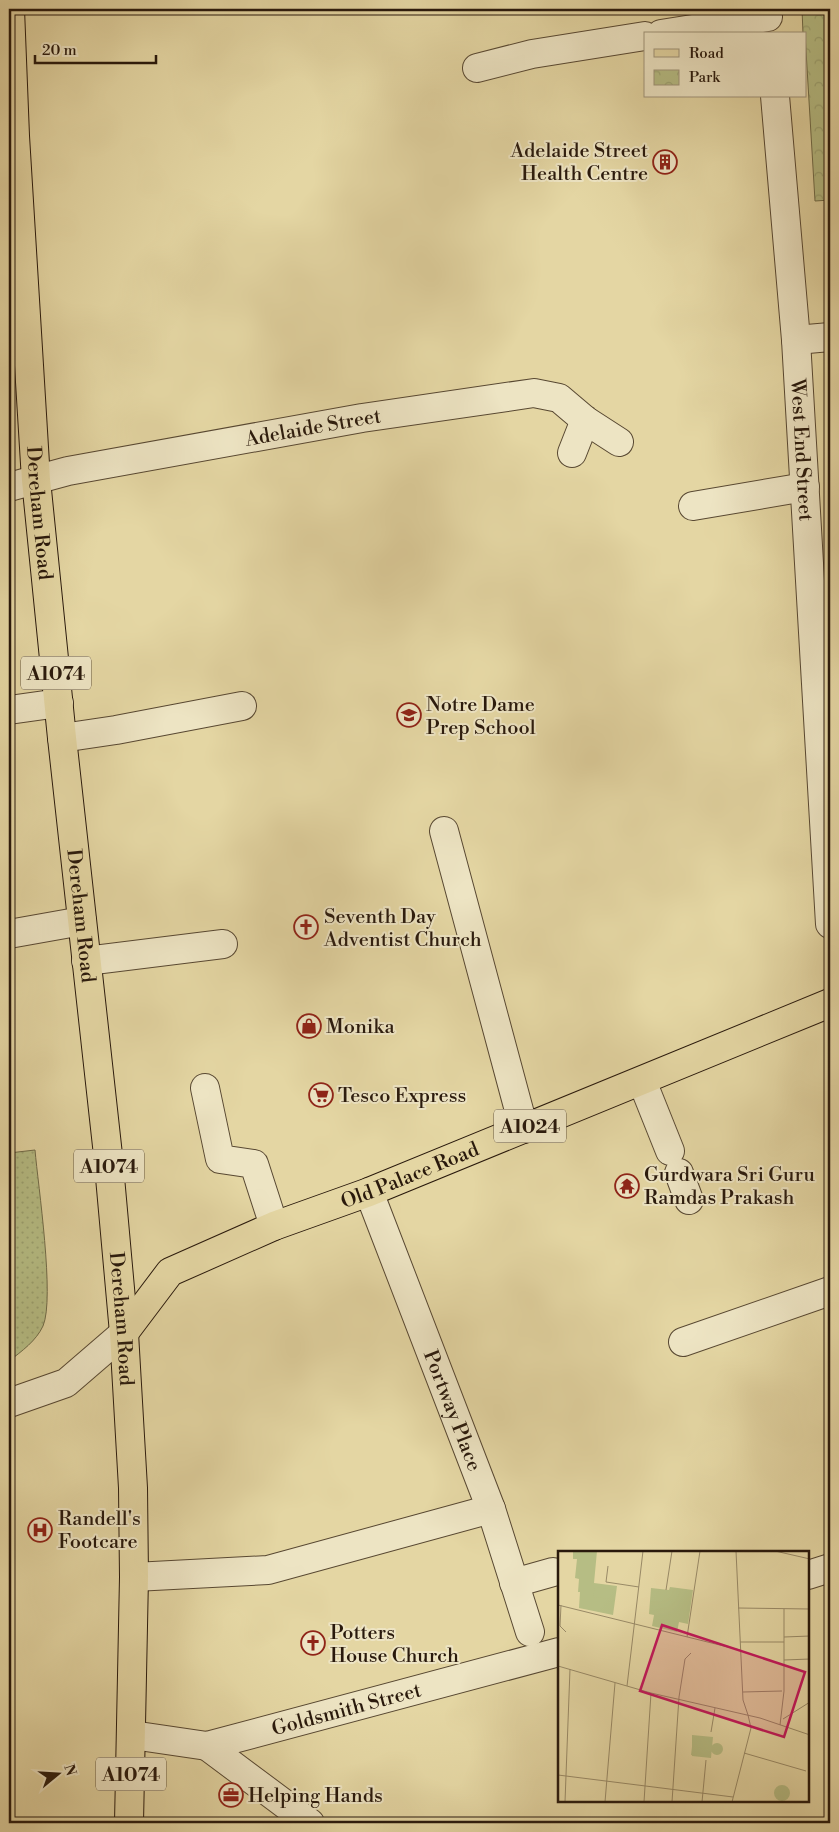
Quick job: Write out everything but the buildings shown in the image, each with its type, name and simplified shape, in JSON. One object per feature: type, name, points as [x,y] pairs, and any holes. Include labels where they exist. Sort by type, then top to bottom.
[{"type":"main road","name":"Dereham Road","points":[[10,9],[12,137],[36,480],[109,1165],[124,1333],[133,1488],[134,1577],[129,1823]]},
{"type":"main road","name":"Old Palace Road","points":[[124,1333],[170,1272],[274,1226],[369,1192],[830,1003]]},
{"type":"street","points":[[677,32],[769,20]]},
{"type":"street","points":[[477,68],[536,53],[644,36]]},
{"type":"street","name":"West End Street","points":[[775,98],[796,340],[830,924]]},
{"type":"street","points":[[796,340],[830,336]]},
{"type":"street","name":"Adelaide Street","points":[[9,487],[68,471],[362,418],[534,393],[559,398],[585,420],[618,442]]},
{"type":"street","points":[[572,454],[585,420]]},
{"type":"street","points":[[693,506],[805,486]]},
{"type":"street","points":[[9,710],[59,703]]},
{"type":"street","points":[[62,738],[116,730],[242,706]]},
{"type":"street","points":[[444,831],[524,1129]]},
{"type":"street","points":[[9,934],[82,921]]},
{"type":"street","points":[[86,961],[223,944]]},
{"type":"street","points":[[642,1081],[689,1200]]},
{"type":"street","points":[[206,1088],[220,1160],[254,1164],[274,1226]]},
{"type":"street","name":"Portway Place","points":[[369,1192],[491,1509],[530,1632]]},
{"type":"street","points":[[683,1342],[830,1291]]},
{"type":"street","points":[[9,1403],[66,1383],[124,1333]]},
{"type":"street","points":[[134,1577],[268,1570],[491,1509]]},
{"type":"street","points":[[809,1575],[830,1568]]},
{"type":"street","points":[[514,1583],[553,1572]]},
{"type":"street","name":"Goldsmith Street","points":[[132,1735],[207,1746],[558,1652]]},
{"type":"street","points":[[207,1746],[310,1823]]},
{"type":"green space","points":[[802,9],[830,9],[830,200],[815,201],[806,32],[803,32]]},
{"type":"green space","points":[[35,1150],[47,1267],[46,1312],[43,1326],[37,1336],[9,1361],[9,1153]]},
{"type":"place","name":"Adelaide Street Health Centre","points":[[665,162]]},
{"type":"place","name":"Notre Dame Prep School","points":[[409,715]]},
{"type":"place","name":"Seventh Day Adventist Church","points":[[306,927]]},
{"type":"place","name":"Monika","points":[[309,1026]]},
{"type":"place","name":"Tesco Express","points":[[321,1095]]},
{"type":"place","name":"Gurdwara Sri Guru Ramdas Prakash","points":[[627,1186]]},
{"type":"place","name":"Randell's Footcare","points":[[40,1530]]},
{"type":"place","name":"Potters House Church","points":[[313,1643]]},
{"type":"place","name":"Helping Hands","points":[[231,1795]]}]
